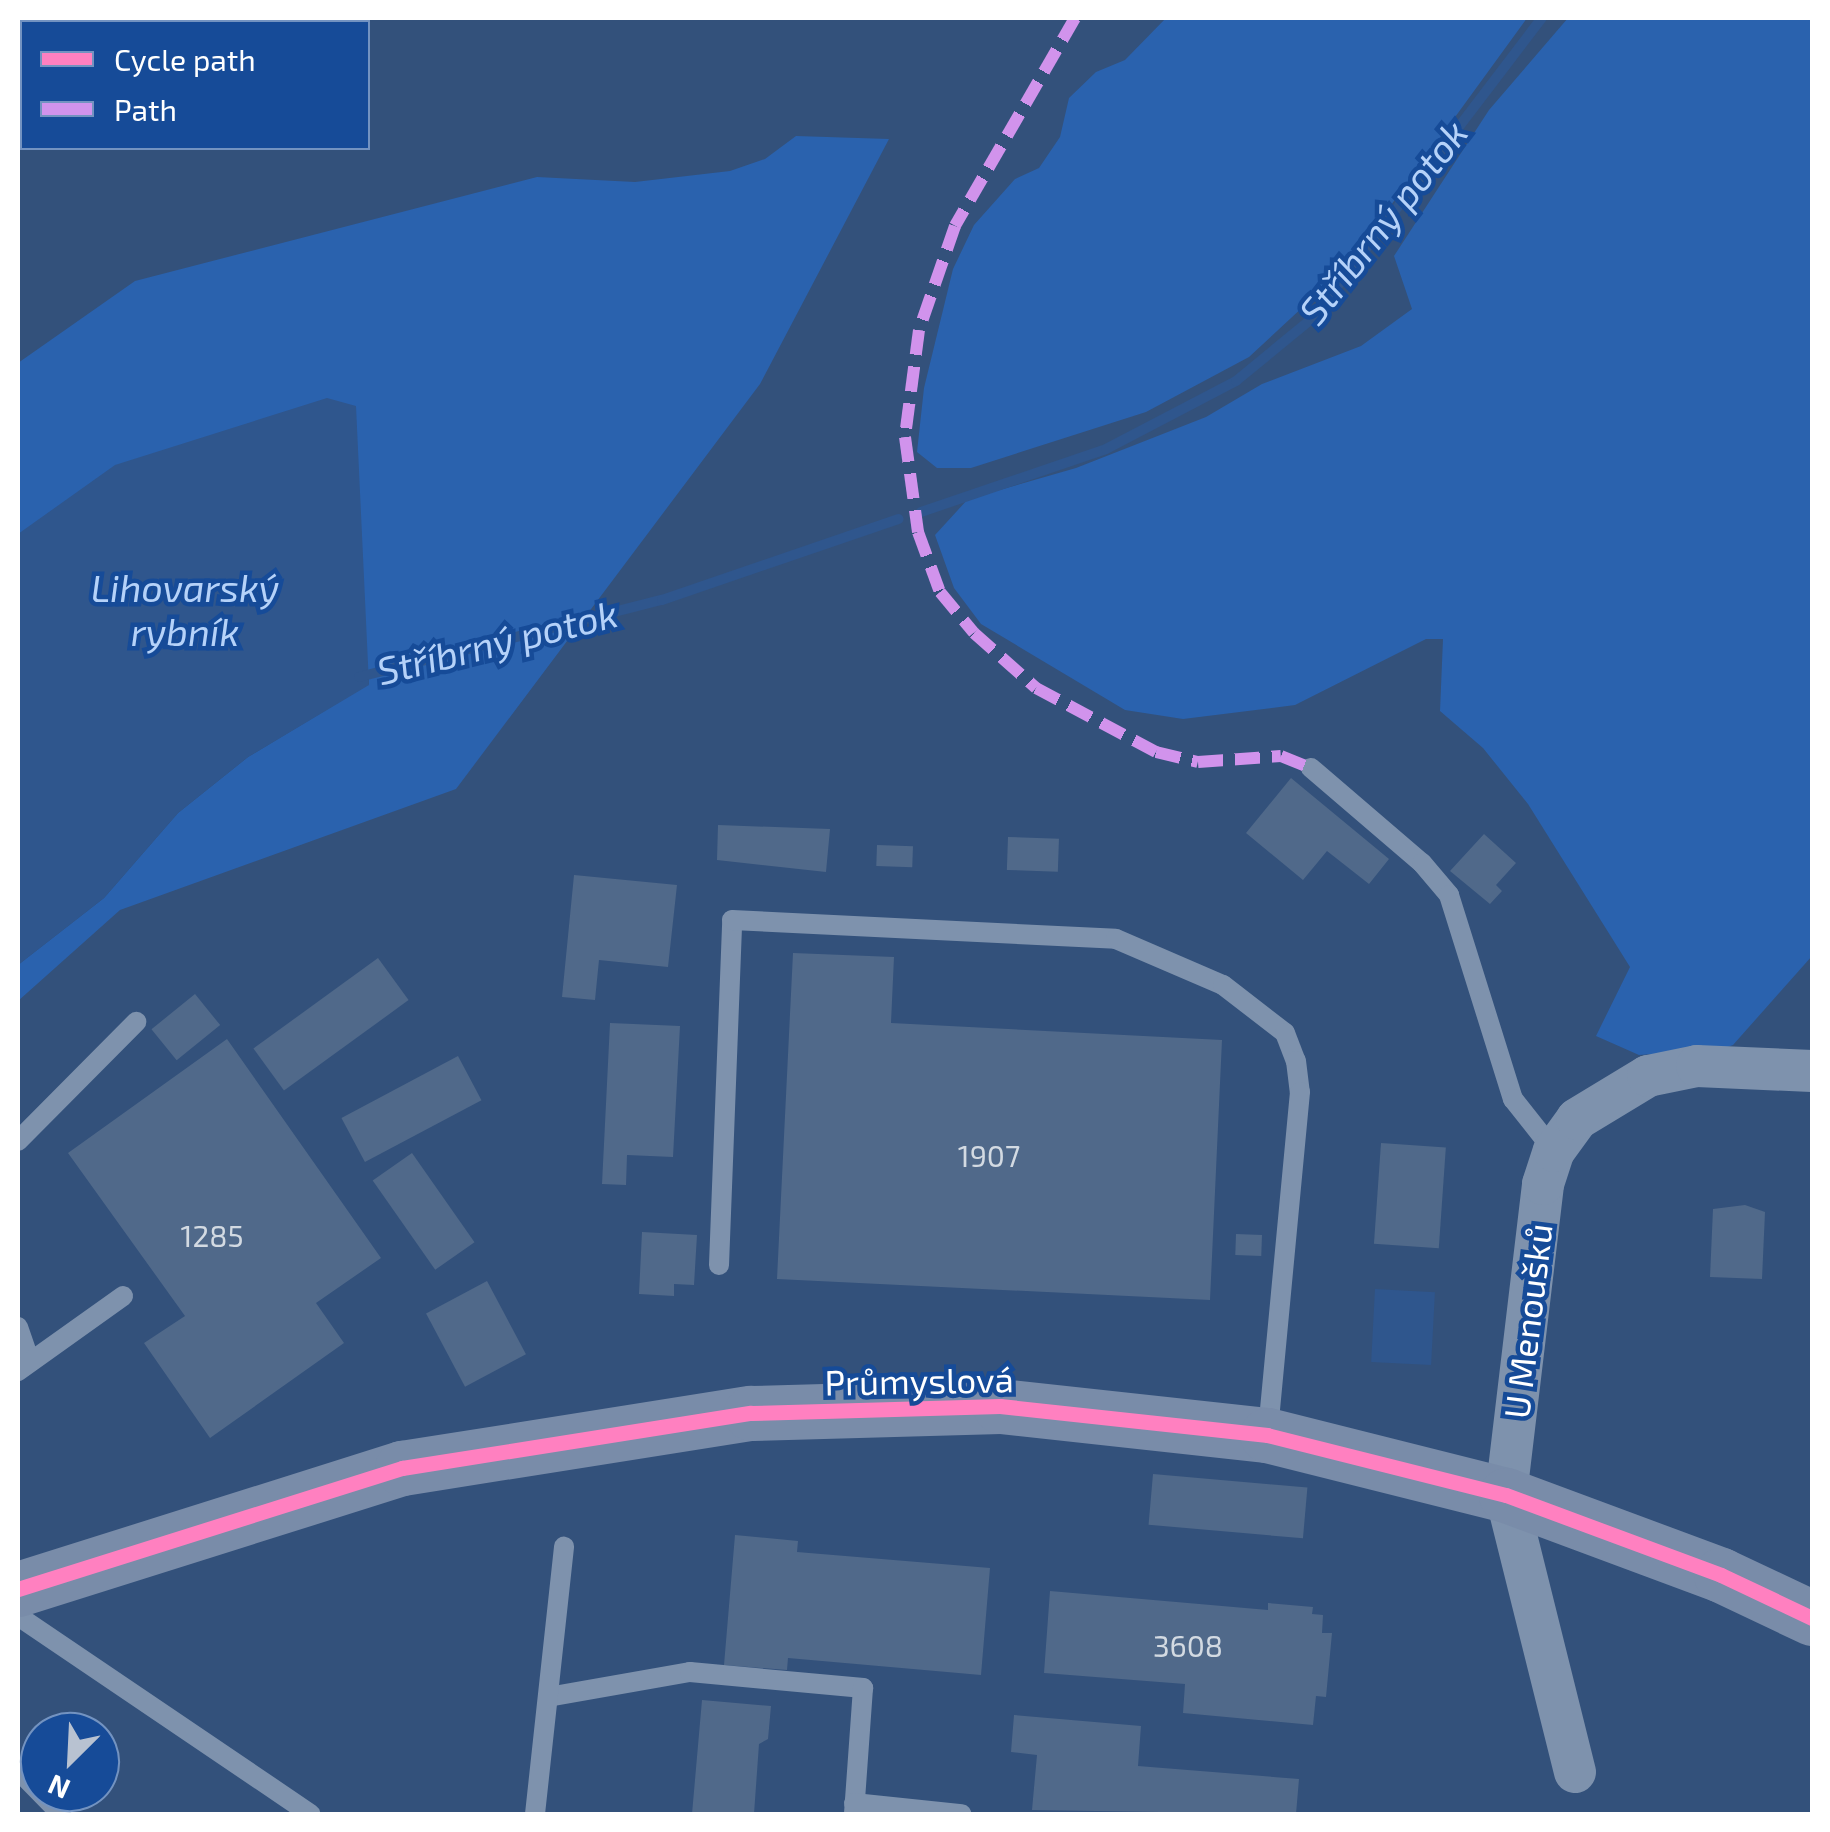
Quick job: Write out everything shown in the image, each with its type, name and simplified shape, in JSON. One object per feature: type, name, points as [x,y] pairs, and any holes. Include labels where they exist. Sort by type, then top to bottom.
[{"type":"street","name":"U Menoušků","points":[[1575,1772],[1506,1495],[1543,1184],[1554,1151],[1577,1119],[1648,1076],[1698,1066],[1812,1071]]},
{"type":"street","name":"Průmyslová","points":[[18,1589],[402,1468],[643,1426],[751,1413],[1000,1406],[1267,1435],[1506,1495],[1703,1568],[1812,1618]]},
{"type":"lane","points":[[1312,768],[1422,863],[1449,896],[1512,1099],[1554,1151]]},
{"type":"lane","points":[[719,1265],[732,920],[1116,939],[1159,952],[1223,985],[1285,1032],[1296,1061],[1300,1092],[1267,1435]]},
{"type":"lane","points":[[18,1141],[136,1022]]},
{"type":"lane","points":[[18,1326],[24,1367],[122,1296]]},
{"type":"lane","points":[[535,1814],[564,1547]]},
{"type":"lane","points":[[18,1616],[310,1814]]},
{"type":"lane","points":[[548,1697],[690,1672],[863,1688],[854,1809],[961,1814]]},
{"type":"lane","points":[[18,1770],[61,1814]]},
{"type":"shaded area","points":[[1166,18],[1527,18],[1346,267],[1249,357],[1146,412],[971,468],[937,468],[917,452],[924,388],[953,269],[974,225],[1015,179],[1039,168],[1060,137],[1069,98],[1096,72],[1125,60]]},
{"type":"shaded area","points":[[1568,18],[1812,18],[1812,956],[1733,1045],[1722,1049],[1639,1055],[1596,1036],[1630,967],[1528,804],[1483,748],[1440,711],[1443,639],[1426,639],[1295,705],[1183,719],[1125,710],[981,624],[954,588],[935,535],[968,499],[1076,468],[1206,417],[1262,384],[1361,346],[1412,309],[1394,256],[1489,110]]},
{"type":"shaded area","points":[[796,136],[889,139],[760,384],[456,789],[120,910],[18,1001],[18,965],[104,898],[178,813],[248,757],[369,684],[359,561],[18,534],[18,363],[135,281],[537,177],[635,182],[730,171],[765,159]]},
{"type":"water","name":"Lihovarský rybník","points":[[327,398],[356,406],[369,685],[248,757],[178,813],[104,898],[18,965],[18,534],[115,465]]},
{"type":"water","points":[[1375,1289],[1435,1292],[1431,1365],[1371,1362]]},
{"type":"building","points":[[1291,778],[1389,859],[1369,884],[1327,851],[1303,880],[1246,833]]},
{"type":"building","points":[[718,825],[830,829],[826,872],[717,860]]},
{"type":"building","points":[[1484,834],[1516,863],[1496,885],[1502,891],[1490,904],[1450,871]]},
{"type":"building","points":[[1008,837],[1059,839],[1058,872],[1007,870]]},
{"type":"building","points":[[877,845],[913,846],[912,867],[876,866]]},
{"type":"building","points":[[574,875],[677,885],[668,967],[599,960],[595,1000],[562,997]]},
{"type":"building","points":[[793,953],[894,957],[891,1023],[1222,1040],[1210,1300],[777,1279]]},
{"type":"building","points":[[378,958],[409,1000],[284,1091],[253,1049]]},
{"type":"building","points":[[195,994],[220,1025],[177,1060],[151,1029]]},
{"type":"building","points":[[610,1023],[680,1026],[673,1157],[627,1155],[626,1185],[602,1184]]},
{"type":"building","points":[[227,1039],[381,1258],[316,1303],[344,1343],[210,1438],[144,1343],[185,1316],[68,1153]]},
{"type":"building","points":[[458,1056],[481,1100],[365,1162],[341,1118]]},
{"type":"building","points":[[1381,1143],[1446,1148],[1439,1248],[1374,1244]]},
{"type":"building","points":[[412,1153],[475,1242],[435,1270],[373,1181]]},
{"type":"building","points":[[1745,1205],[1765,1212],[1762,1279],[1710,1277],[1713,1209]]},
{"type":"building","points":[[642,1232],[697,1235],[694,1285],[674,1284],[674,1296],[639,1294]]},
{"type":"building","points":[[1236,1234],[1262,1235],[1261,1256],[1235,1255]]},
{"type":"building","points":[[487,1281],[526,1354],[465,1387],[426,1313]]},
{"type":"building","points":[[1153,1474],[1307,1488],[1303,1538],[1149,1525]]},
{"type":"building","points":[[735,1535],[798,1541],[797,1552],[990,1568],[981,1675],[788,1658],[787,1670],[724,1665]]},
{"type":"building","points":[[1050,1591],[1268,1610],[1268,1603],[1313,1607],[1312,1614],[1323,1615],[1322,1633],[1332,1633],[1326,1697],[1316,1696],[1313,1725],[1183,1713],[1185,1684],[1044,1673]]},
{"type":"building","points":[[702,1700],[771,1706],[768,1739],[759,1744],[754,1814],[692,1814]]},
{"type":"building","points":[[1014,1715],[1141,1726],[1138,1766],[1299,1779],[1296,1814],[1032,1810],[1037,1755],[1011,1752]]},
{"type":"waterway","name":"Stříbrný potok","points":[[921,512],[1106,449],[1236,381],[1314,317],[1542,18]]},
{"type":"waterway","name":"Stříbrný potok","points":[[359,677],[662,600],[899,519]]},
{"type":"marked path","points":[[1075,18],[955,226],[919,330],[905,437],[918,532],[940,592],[974,633],[1036,688],[1156,752],[1198,762],[1281,756],[1311,768]]},
{"type":"cycle path","points":[[18,1589],[402,1468],[751,1413],[1000,1406],[1267,1435],[1506,1495],[1721,1575],[1812,1618]]}]
